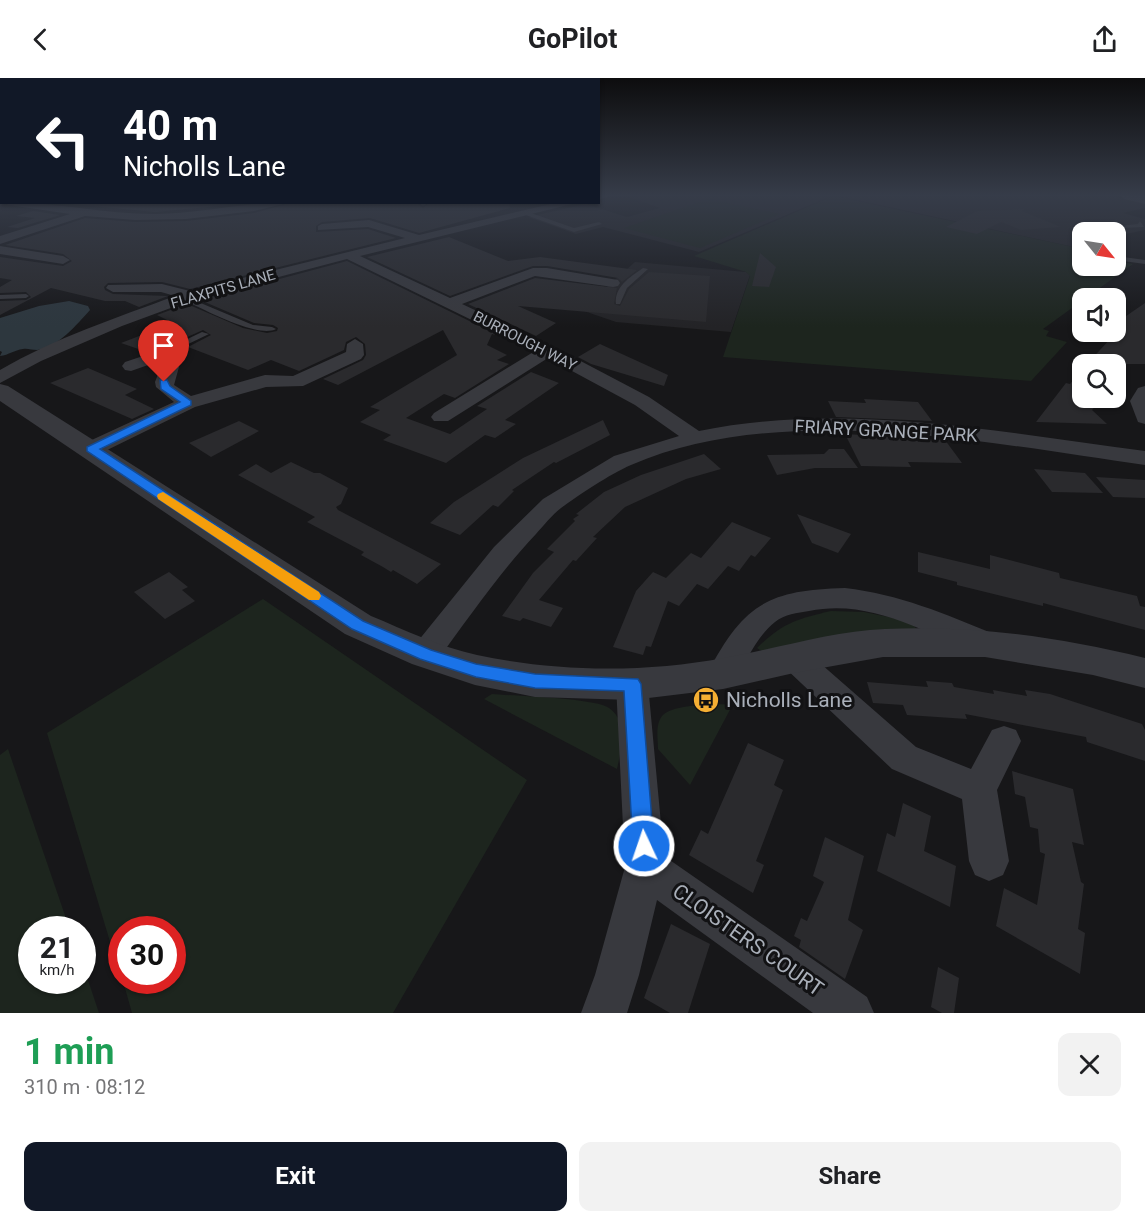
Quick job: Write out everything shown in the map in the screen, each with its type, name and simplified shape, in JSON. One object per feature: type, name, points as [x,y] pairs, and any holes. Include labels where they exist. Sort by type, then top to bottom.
[{"type":"street","name":"FLAXPITS LANE","points":[[0,366],[35,357],[187,297],[410,240]]},
{"type":"street","points":[[0,250],[64,260]]},
{"type":"street","name":"BURROUGH WAY","points":[[348,255],[548,351],[642,401],[695,438]]},
{"type":"street","points":[[450,303],[533,272],[547,272],[619,284]]},
{"type":"street","points":[[113,288],[162,288],[187,297]]},
{"type":"street","points":[[91,449],[188,403],[265,381],[296,382],[355,355],[355,344]]},
{"type":"street","points":[[442,417],[548,351]]},
{"type":"street","name":"FLAXPITS LANE","points":[[0,378],[35,357]]},
{"type":"street","points":[[131,366],[152,357],[169,364],[164,382],[165,387],[188,403]]},
{"type":"street","points":[[0,392],[91,449],[358,625],[426,654],[476,670],[535,681],[632,684],[723,674],[794,657],[883,643],[985,643],[1093,660],[1145,673]]},
{"type":"street","points":[[1145,392],[1140,401],[1145,418]]},
{"type":"street","name":"FRIARY GRANGE PARK","points":[[426,654],[503,553],[551,504],[621,461],[695,438],[734,430],[788,425],[849,425],[968,434],[1145,458]]},
{"type":"street","points":[[723,674],[752,628],[773,609],[812,599],[845,598],[869,601],[927,617],[985,643]]},
{"type":"street","points":[[794,657],[904,758],[979,789]]},
{"type":"street","points":[[604,1013],[617,975],[645,867],[632,684]]},
{"type":"street","points":[[989,861],[979,789],[1004,741]]},
{"type":"street","name":"CLOISTERS COURT","points":[[645,867],[851,1013]]},
{"type":"lane","points":[[1126,259],[1145,262]]},
{"type":"lane","points":[[618,303],[619,284],[645,269]]},
{"type":"lane","points":[[0,297],[26,296]]},
{"type":"lane","points":[[187,297],[252,327],[272,329]]},
{"type":"lane","points":[[152,357],[205,334]]},
{"type":"shaded area","points":[[652,240],[728,240],[699,252]]},
{"type":"shaded area","points":[[668,240],[720,240],[700,248]]},
{"type":"shaded area","points":[[732,240],[1039,240],[1072,247],[1072,276],[1116,276],[1100,288],[1072,288],[1072,308],[1043,329],[1049,331],[1046,336],[1067,342],[1031,381],[723,357],[750,276],[746,272],[694,256]]},
{"type":"shaded area","points":[[1040,240],[1072,240],[1072,247]]},
{"type":"shaded area","points":[[635,262],[746,272],[750,275],[731,332],[616,322],[581,310]]},
{"type":"shaded area","points":[[69,301],[88,306],[90,310],[60,340],[45,348],[20,350],[0,356],[2,352],[0,351],[0,318],[39,306]]},
{"type":"shaded area","points":[[263,599],[527,780],[393,1013],[132,1013],[127,994],[186,994],[186,916],[108,916],[108,935],[47,733]]},
{"type":"shaded area","points":[[831,611],[864,612],[913,622],[916,629],[765,653],[757,648],[782,627]]},
{"type":"shaded area","points":[[492,694],[588,702],[609,708],[615,714],[621,728],[622,745],[617,769],[484,699]]},
{"type":"shaded area","points":[[733,704],[690,785],[658,749],[657,732],[662,716],[685,707]]},
{"type":"shaded area","points":[[8,749],[65,916],[18,916],[18,994],[93,994],[99,1013],[0,1013],[0,755]]},
{"type":"building","points":[[21,240],[389,240],[190,289],[162,282],[108,283],[104,287],[113,294],[168,296],[139,307],[125,301],[105,301],[51,288],[0,315],[0,301],[26,300],[31,297],[26,292],[0,293],[0,287],[12,280],[0,278],[0,257],[63,266],[72,261],[63,254],[5,245]]},
{"type":"building","points":[[438,240],[455,240],[508,261],[540,257],[637,270],[622,282],[618,278],[547,266],[533,266],[450,296],[367,257]]},
{"type":"building","points":[[760,253],[776,267],[769,287],[752,286]]},
{"type":"building","points":[[347,261],[502,337],[492,334],[487,345],[507,355],[497,360],[509,364],[455,398],[444,394],[406,418],[450,434],[487,409],[477,406],[531,372],[559,383],[505,420],[516,424],[495,438],[485,435],[446,463],[383,440],[391,435],[360,422],[380,410],[370,407],[457,355],[443,330],[338,385],[323,379],[363,360],[366,355],[365,344],[356,337],[346,342],[344,350],[299,371],[271,360],[248,370],[188,347],[211,335],[203,330],[174,341],[155,352],[147,352],[121,343],[173,323],[157,315],[187,304],[243,328],[267,333],[277,331],[278,328],[273,325],[254,323],[200,300]]},
{"type":"building","points":[[649,272],[710,276],[706,322],[518,306],[556,323],[536,336],[468,304],[535,278],[617,288],[614,304],[620,306],[629,289]]},
{"type":"building","points":[[1145,303],[1145,364],[1126,364],[1126,354],[1096,354],[1107,342],[1126,342],[1126,316]]},
{"type":"building","points":[[600,344],[668,375],[664,386],[591,364],[578,357]]},
{"type":"building","points":[[88,368],[137,389],[125,395],[154,409],[132,419],[50,383]]},
{"type":"building","points":[[1072,382],[1072,408],[1094,408],[1092,410],[1107,424],[1036,422],[1066,383],[1070,384]]},
{"type":"building","points":[[864,399],[918,402],[932,421],[836,417],[828,401],[866,403]]},
{"type":"building","points":[[603,420],[610,435],[554,462],[512,490],[514,491],[498,507],[493,505],[460,535],[430,523],[454,502],[523,458]]},
{"type":"building","points":[[239,421],[259,431],[211,457],[189,443]]},
{"type":"building","points":[[845,434],[945,440],[962,463],[908,462],[911,467],[861,466]]},
{"type":"building","points":[[829,449],[844,449],[858,468],[815,468],[777,475],[767,455],[824,454]]},
{"type":"building","points":[[704,454],[721,469],[686,479],[625,507],[593,537],[597,538],[576,561],[573,560],[539,600],[563,608],[551,627],[523,618],[520,621],[502,616],[533,573],[554,552],[547,549],[575,521],[573,519],[579,515],[576,514],[604,492],[641,475]]},
{"type":"building","points":[[291,462],[314,473],[320,473],[348,488],[341,504],[336,507],[338,510],[441,564],[417,584],[361,555],[364,552],[307,522],[315,517],[238,475],[256,464],[271,473]]},
{"type":"building","points":[[1034,469],[1085,473],[1103,493],[1052,492]]},
{"type":"building","points":[[1096,477],[1145,480],[1145,498],[1113,497]]},
{"type":"building","points":[[797,514],[851,534],[838,553],[812,543]]},
{"type":"building","points":[[732,522],[771,538],[755,557],[751,555],[739,571],[728,566],[708,589],[697,584],[679,606],[668,601],[651,647],[646,646],[643,655],[613,647],[636,591],[653,572],[666,578],[691,553],[701,558]]},
{"type":"building","points":[[918,552],[990,569],[990,555],[1059,573],[1060,578],[1137,596],[1140,606],[1145,607],[1145,630],[1043,603],[1043,606],[957,585],[957,582],[918,572]]},
{"type":"building","points":[[169,572],[188,587],[182,590],[195,601],[165,619],[134,592]]},
{"type":"building","points":[[926,681],[952,683],[954,687],[994,694],[993,690],[1027,696],[1025,690],[1050,694],[1142,724],[1145,730],[1145,761],[1087,742],[1086,737],[965,714],[967,719],[907,715],[903,705],[873,703],[867,682],[928,687]]},
{"type":"building","points":[[748,743],[784,760],[774,785],[783,790],[756,861],[764,865],[753,893],[689,855],[701,830],[708,834]]},
{"type":"building","points":[[1012,771],[1073,789],[1084,845],[1072,842],[1081,882],[1084,884],[1078,929],[1085,933],[1080,974],[996,926],[1004,888],[1037,905],[1045,854],[1040,852],[1038,829],[1030,827],[1025,797],[1015,794]]},
{"type":"building","points":[[903,803],[931,816],[924,851],[956,866],[950,907],[877,871],[887,833],[895,837]]},
{"type":"building","points":[[825,837],[864,856],[848,920],[863,930],[845,979],[799,947],[801,940],[794,936],[801,918],[807,921],[824,882],[813,876]]},
{"type":"building","points":[[671,924],[710,944],[688,1013],[670,1013],[644,998]]},
{"type":"building","points":[[938,967],[959,978],[954,1013],[942,1013],[931,1007]]},
{"type":"slow traffic","points":[[163,496],[314,596]]},
{"type":"place","name":"Nicholls Lane","points":[[706,700]]},
{"type":"route","points":[[164,382],[165,387],[188,403],[91,449],[358,625],[426,654],[476,670],[535,681],[632,684],[644,846]]}]
